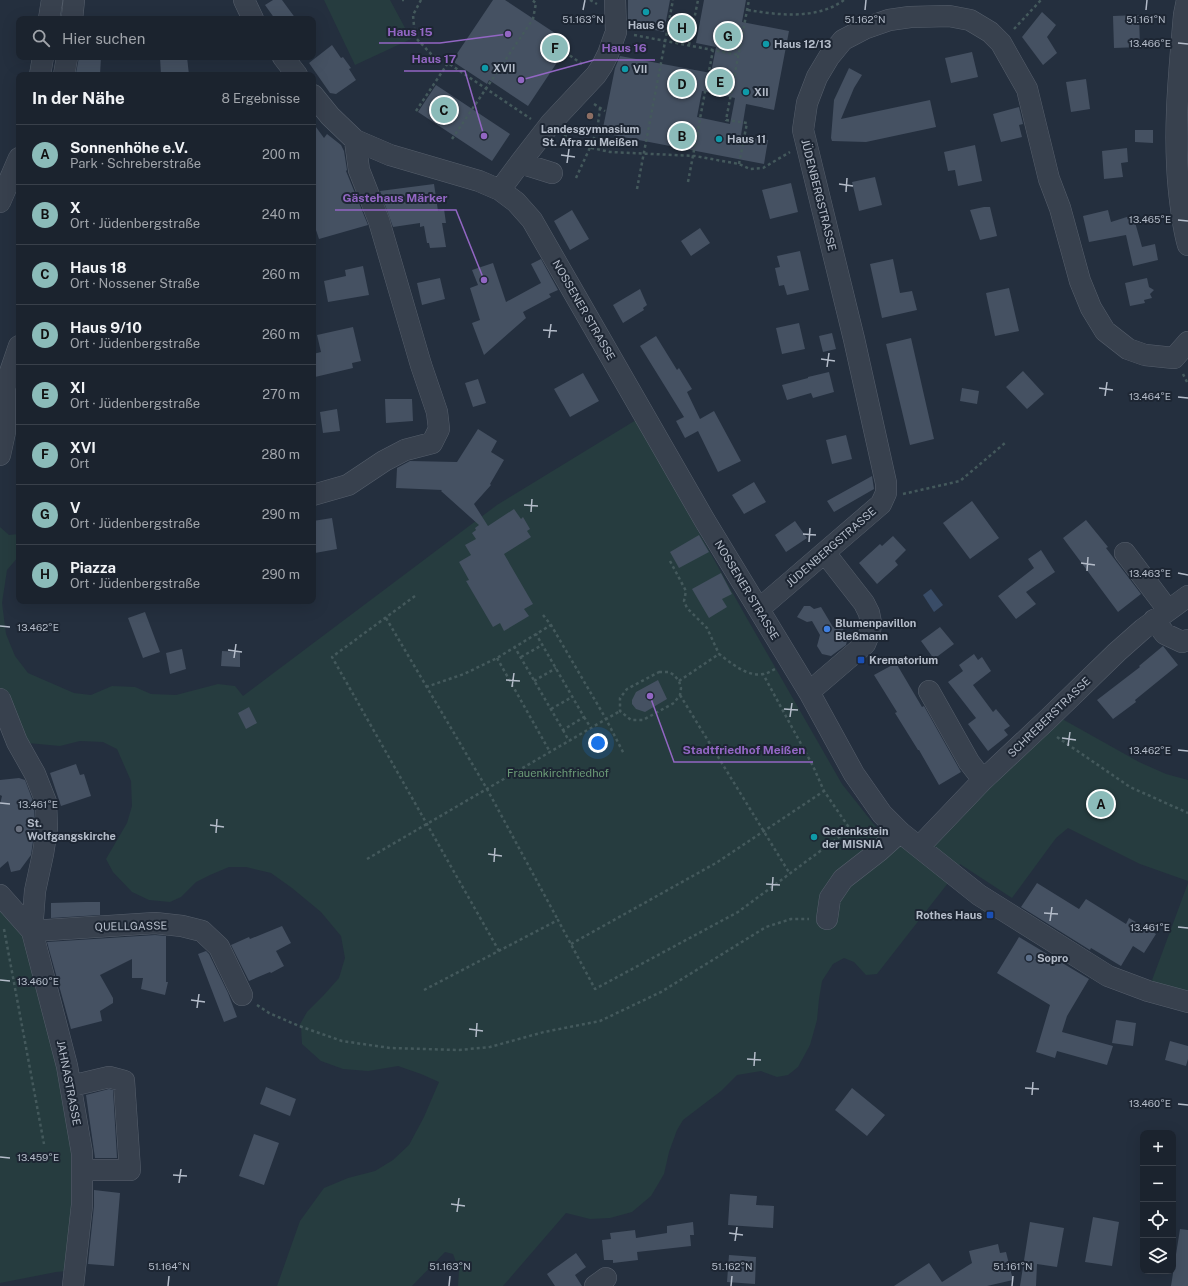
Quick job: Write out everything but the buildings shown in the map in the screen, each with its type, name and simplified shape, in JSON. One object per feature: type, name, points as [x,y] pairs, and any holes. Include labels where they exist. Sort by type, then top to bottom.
[{"type":"street","points":[[49,16],[52,0]]},
{"type":"street","points":[[72,16],[74,0]]},
{"type":"street","points":[[244,0],[252,16]]},
{"type":"street","points":[[500,190],[548,127],[596,75],[608,54],[616,32],[615,0]]},
{"type":"street","points":[[1187,0],[1183,31],[1177,114],[1176,167],[1180,206],[1188,245]]},
{"type":"street","name":"JÜDENBERGSTRASSE","points":[[759,609],[881,504],[886,494],[886,482],[854,339],[803,130],[807,103],[817,77],[828,57],[843,40],[866,28],[889,20],[910,17],[949,16],[970,20],[990,32],[1002,43],[1027,89],[1049,179],[1060,208],[1080,281],[1091,308],[1105,331],[1128,348],[1145,355],[1174,358],[1188,342]]},
{"type":"street","points":[[40,72],[42,60]]},
{"type":"street","points":[[64,72],[66,60]]},
{"type":"street","points":[[285,60],[295,72]]},
{"type":"street","name":"NOSSENER STRASSE","points":[[316,99],[330,116],[355,140],[390,155],[479,181],[500,190],[516,202],[532,220],[705,521],[809,692],[854,774],[882,814],[900,832],[979,895],[1108,976],[1148,991],[1188,1002]]},
{"type":"street","points":[[316,494],[348,485],[384,461],[405,450],[432,443],[439,429],[437,412],[421,365],[379,221],[360,170],[355,140]]},
{"type":"street","points":[[520,163],[552,173]]},
{"type":"street","points":[[0,202],[16,165]]},
{"type":"street","points":[[0,454],[5,432],[6,387],[16,355]]},
{"type":"street","points":[[809,692],[865,644],[870,632],[871,622],[869,613],[825,553]]},
{"type":"street","points":[[1125,553],[1161,615],[1165,634],[1182,642],[1188,640]]},
{"type":"street","name":"SCHREBERSTRASSE","points":[[919,847],[983,780],[1117,652],[1161,615],[1188,596]]},
{"type":"street","points":[[930,690],[969,762],[983,780]]},
{"type":"street","points":[[0,699],[7,739],[35,774],[46,802],[47,828],[35,890],[32,931]]},
{"type":"street","points":[[827,919],[830,898],[843,879],[879,851],[900,832]]},
{"type":"street","name":"JAHNASTRASSE","points":[[0,895],[32,931],[71,1086],[82,1153],[82,1206],[73,1286]]},
{"type":"street","name":"QUELLGASSE","points":[[32,931],[155,923],[182,926],[202,931],[219,947],[242,996]]},
{"type":"street","points":[[71,1086],[109,1077],[124,1081],[130,1170],[82,1170]]},
{"type":"path","points":[[421,0],[413,16],[415,37],[432,55],[448,63],[486,89],[548,127],[590,147],[610,152],[692,156],[739,164],[750,169],[763,168],[806,144]]},
{"type":"path","points":[[452,139],[533,19],[536,3],[532,0]]},
{"type":"path","points":[[637,188],[673,0]]},
{"type":"path","points":[[689,45],[698,0]]},
{"type":"path","points":[[739,164],[747,123],[726,120],[749,0]]},
{"type":"path","points":[[747,10],[777,15],[803,14],[837,5],[844,0]]},
{"type":"path","points":[[1002,43],[1041,0]]},
{"type":"path","points":[[616,32],[739,55]]},
{"type":"path","points":[[688,182],[713,50]]},
{"type":"path","points":[[416,111],[448,63]]},
{"type":"path","points":[[576,178],[590,147],[598,124],[600,108]]},
{"type":"path","points":[[1181,370],[1188,384]]},
{"type":"path","points":[[886,494],[903,494],[960,481],[1005,442]]},
{"type":"path","points":[[670,561],[686,591],[684,601],[687,608],[707,628],[719,654],[732,664],[749,673],[763,674],[790,660]]},
{"type":"path","points":[[415,596],[332,657],[499,951]]},
{"type":"path","points":[[543,614],[551,625],[606,719],[624,754]]},
{"type":"path","points":[[386,618],[487,789],[595,989],[738,912],[850,829],[824,791],[813,766],[763,674]]},
{"type":"path","points":[[426,687],[464,674],[497,658],[514,646],[551,625]]},
{"type":"path","points":[[536,634],[591,728]]},
{"type":"path","points":[[521,658],[542,645]]},
{"type":"path","points":[[514,646],[569,741]]},
{"type":"path","points":[[679,681],[719,654]]},
{"type":"path","points":[[497,658],[550,752]]},
{"type":"path","points":[[534,681],[556,668]]},
{"type":"path","points":[[659,672],[668,672],[674,675],[679,681],[681,688],[680,695],[674,703],[643,720],[632,720],[620,711],[620,698],[627,690],[659,672]]},
{"type":"path","points":[[680,695],[790,874]]},
{"type":"path","points":[[551,709],[572,697]]},
{"type":"path","points":[[367,859],[620,711]]},
{"type":"path","points":[[563,730],[584,717]]},
{"type":"path","points":[[1042,725],[1075,750],[1130,787],[1188,813]]},
{"type":"path","points":[[571,944],[716,863],[824,791]]},
{"type":"path","points":[[242,996],[269,1013],[299,1026],[342,1040],[390,1048],[459,1050],[490,1047],[544,1032],[600,1021],[661,992],[766,927],[791,918],[827,919]]},
{"type":"path","points":[[424,990],[558,920]]},
{"type":"path","points":[[3,923],[44,1144]]},
{"type":"green space","points":[[324,0],[390,0],[411,39],[355,65]]},
{"type":"green space","name":"Frauenkirchfriedhof","points":[[636,420],[842,784],[884,837],[900,832],[918,847],[1056,712],[1064,720],[1139,762],[1166,774],[1188,780],[1188,881],[1140,864],[1068,828],[1056,838],[1012,898],[960,864],[948,883],[877,974],[866,975],[854,962],[844,958],[833,964],[822,981],[817,1020],[810,1045],[798,1067],[788,1075],[777,1077],[761,1071],[737,1075],[721,1091],[683,1120],[677,1130],[669,1152],[664,1174],[651,1196],[632,1212],[610,1218],[590,1219],[566,1213],[503,1286],[458,1286],[459,1270],[453,1254],[445,1252],[412,1286],[277,1286],[300,1221],[324,1188],[348,1178],[375,1171],[393,1160],[409,1145],[424,1117],[439,1082],[398,1066],[368,1071],[343,1069],[321,1061],[302,1044],[301,1027],[299,1026],[307,1012],[339,978],[345,958],[341,936],[321,912],[271,873],[246,867],[229,867],[196,882],[181,897],[170,902],[149,900],[132,892],[113,872],[106,859],[127,823],[132,806],[131,781],[117,749],[103,742],[80,741],[60,746],[17,742],[0,699],[0,527],[9,535],[16,534],[16,560],[7,570],[2,603],[6,634],[15,656],[28,673],[74,693],[91,695],[112,686],[135,687],[151,694],[176,695],[218,684],[235,686],[243,696],[497,505]]},
{"type":"green space","points":[[1188,883],[1188,995],[1151,983]]},
{"type":"green space","points":[[0,895],[32,931],[82,1153],[67,1271],[0,1283]]},
{"type":"water","points":[[931,589],[943,605],[934,612],[923,595]]},
{"type":"place","name":"Haus 6","points":[[646,12]]},
{"type":"place","name":"Piazza","points":[[682,28]]},
{"type":"place","name":"Haus 15","points":[[508,34]]},
{"type":"place","name":"V","points":[[728,36]]},
{"type":"place","name":"Haus 12/13","points":[[766,44]]},
{"type":"place","name":"XVI","points":[[555,48]]},
{"type":"place","name":"XVII","points":[[485,68]]},
{"type":"place","name":"VII","points":[[625,69]]},
{"type":"place","name":"Haus 16","points":[[521,80]]},
{"type":"place","name":"XI","points":[[720,82]]},
{"type":"place","name":"Haus 9/10","points":[[682,84]]},
{"type":"place","name":"XII","points":[[746,92]]},
{"type":"place","name":"Haus 18","points":[[444,110]]},
{"type":"place","name":"Landesgymnasium St. Afra zu Meißen","points":[[590,116]]},
{"type":"place","name":"Haus 17","points":[[484,136]]},
{"type":"place","name":"X","points":[[682,136]]},
{"type":"place","name":"Haus 11","points":[[719,139]]},
{"type":"place","name":"Gästehaus Märker","points":[[484,280]]},
{"type":"place","name":"Blumenpavillon Bleßmann","points":[[827,629]]},
{"type":"place","name":"Krematorium","points":[[861,660]]},
{"type":"place","name":"Stadtfriedhof Meißen","points":[[650,696]]},
{"type":"place","name":"Sonnenhöhe e.V.","points":[[1101,804]]},
{"type":"place","name":"St. Wolfgangskirche","points":[[19,829]]},
{"type":"place","name":"Gedenkstein der MISNIA","points":[[814,837]]},
{"type":"place","name":"Rothes Haus","points":[[990,915]]},
{"type":"place","name":"Sopro","points":[[1029,958]]}]
